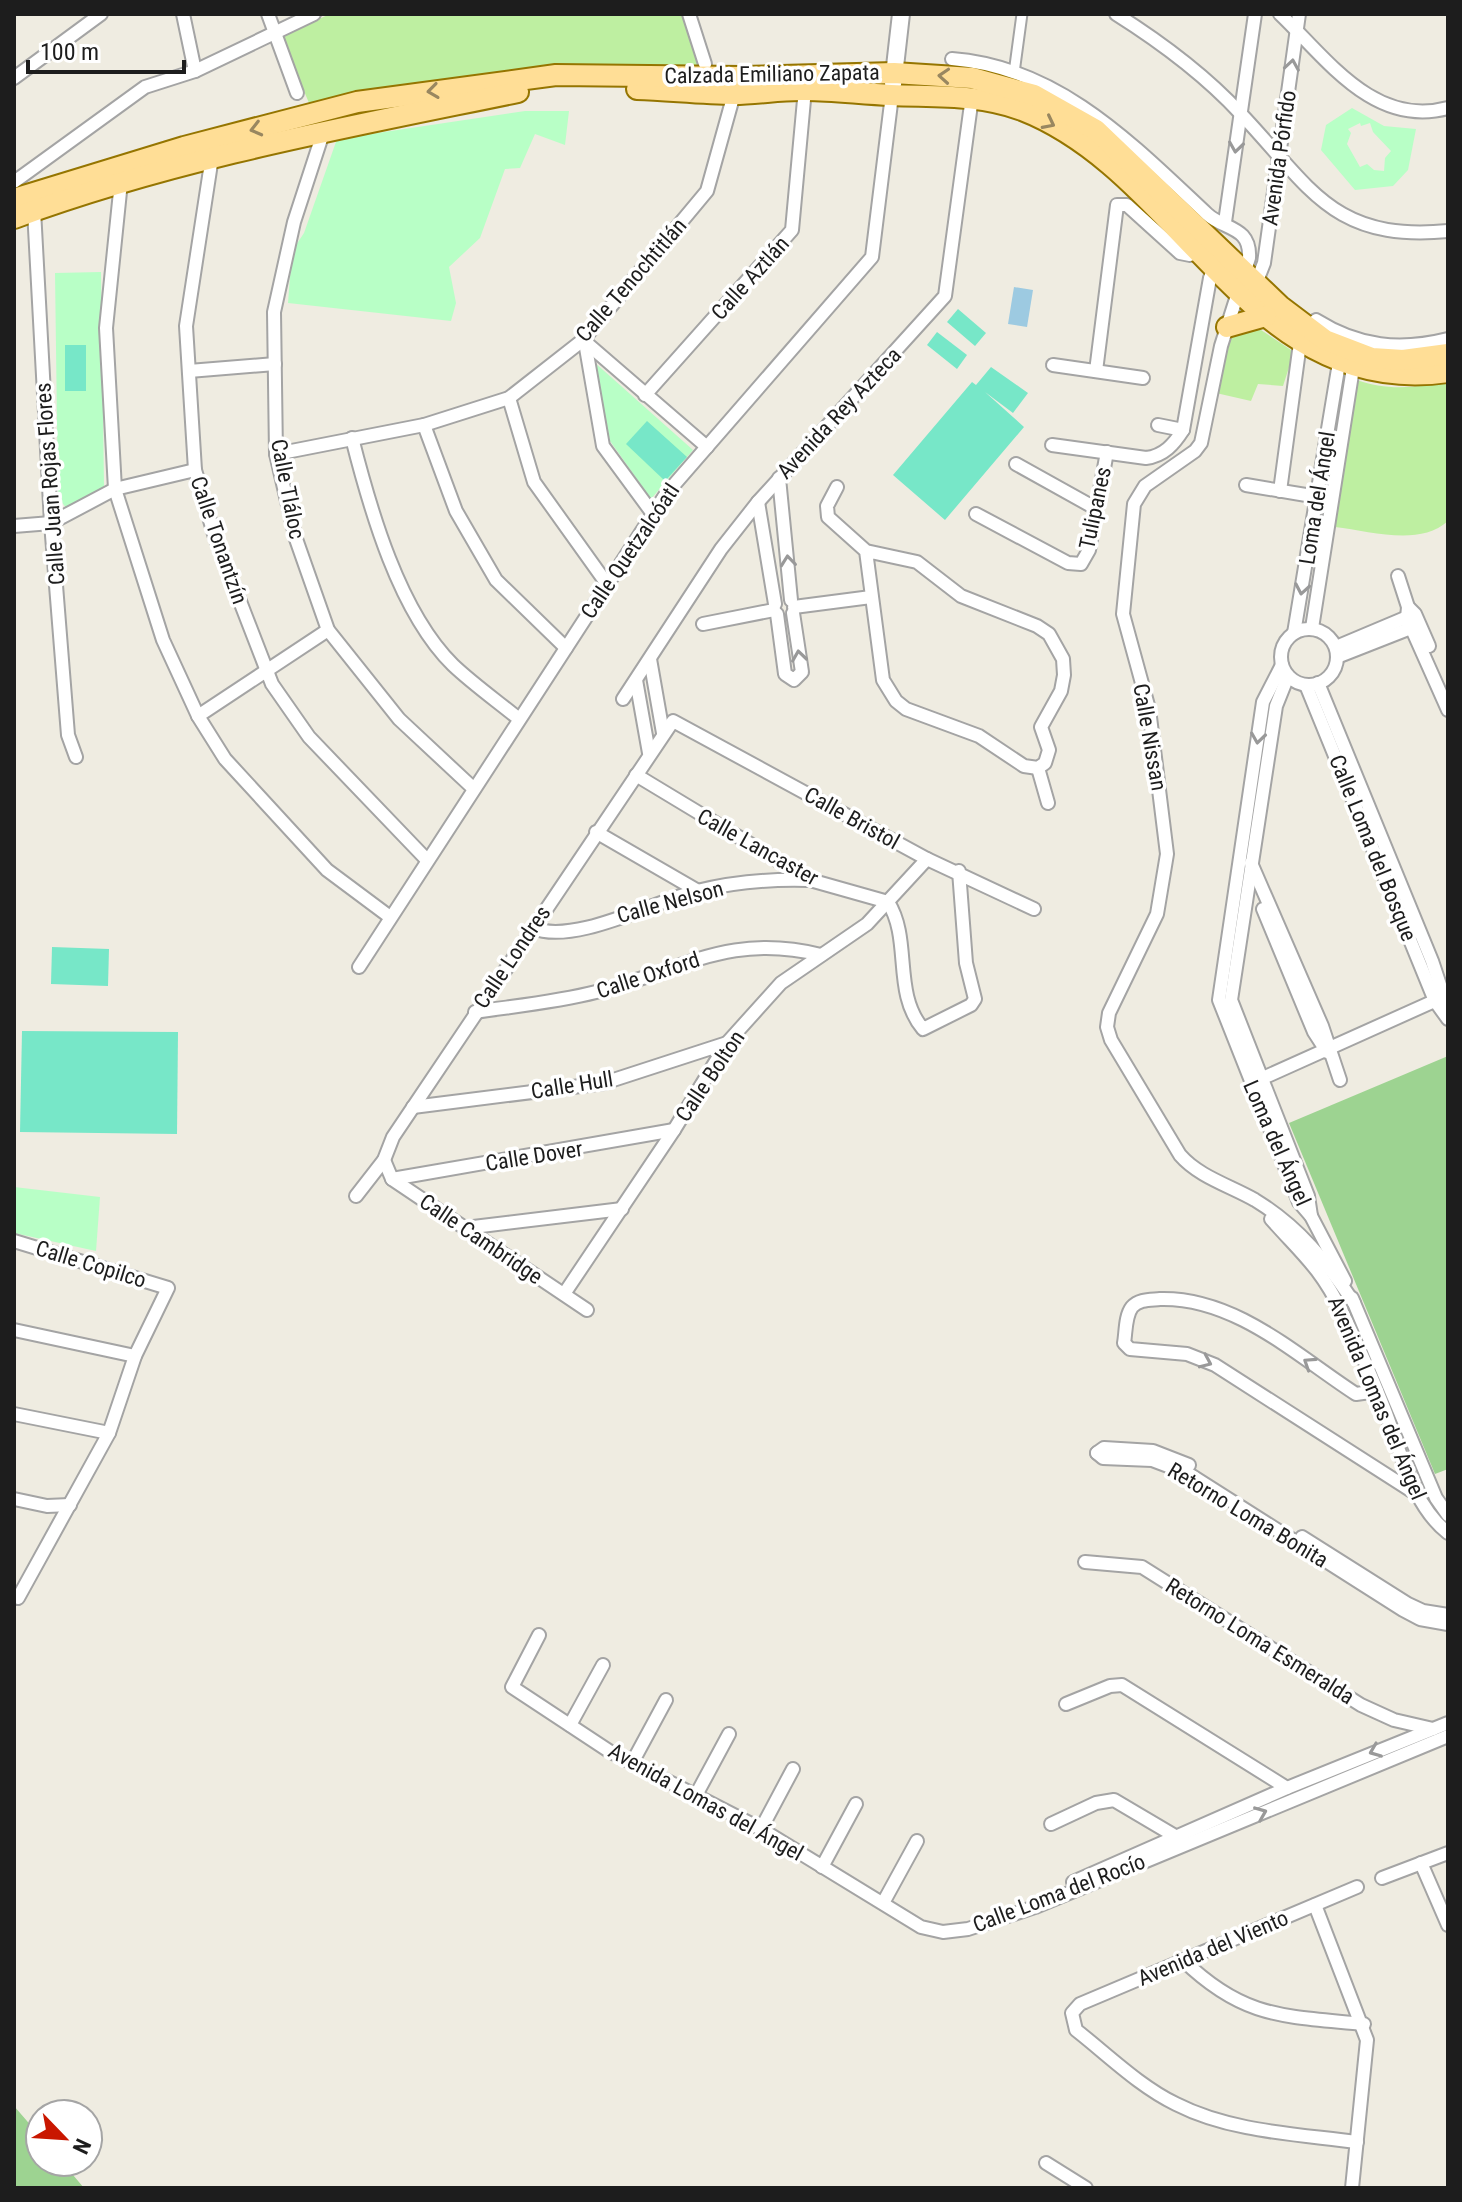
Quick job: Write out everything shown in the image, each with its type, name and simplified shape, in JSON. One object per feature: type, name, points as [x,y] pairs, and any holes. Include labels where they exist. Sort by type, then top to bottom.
[{"type":"main road","name":"Calzada Emiliano Zapata","points":[[14,199],[184,147],[357,102],[556,75],[742,77],[894,73],[989,80],[1034,95],[1071,114],[1117,147],[1204,244]]},
{"type":"main road","name":"Calzada Emiliano Zapata","points":[[14,218],[121,182],[212,157],[555,85],[734,94],[805,89],[972,97],[1023,111],[1078,141],[1204,244],[1247,286],[1347,350],[1372,358],[1403,360],[1448,354]]},
{"type":"main road","name":"Calzada Emiliano Zapata","points":[[1247,286],[1266,316],[1300,343],[1347,373],[1415,376],[1448,372]]},
{"type":"main road","points":[[1229,321],[1266,316]]},
{"type":"street","points":[[14,78],[101,14]]},
{"type":"street","points":[[183,14],[195,71]]},
{"type":"street","points":[[268,14],[297,93]]},
{"type":"street","points":[[14,182],[145,87],[195,71],[314,14]]},
{"type":"street","points":[[689,14],[705,64]]},
{"type":"street","points":[[892,95],[901,14]]},
{"type":"street","points":[[1014,73],[1022,14]]},
{"type":"street","points":[[1116,14],[1194,68],[1325,201],[1363,226],[1408,234],[1448,231]]},
{"type":"street","name":"Avenida Pórfido","points":[[1225,222],[1255,14]]},
{"type":"street","points":[[1280,14],[1354,86],[1382,105],[1411,113],[1448,108]]},
{"type":"street","name":"Avenida Pórfido","points":[[1247,286],[1264,263],[1299,14]]},
{"type":"street","points":[[952,59],[975,61],[1046,86],[1110,125],[1211,218],[1239,230],[1248,244],[1247,286]]},
{"type":"street","name":"Calle Aztlán","points":[[645,395],[792,230],[805,89]]},
{"type":"street","name":"Calle Tenochtitlán","points":[[276,454],[424,425],[509,398],[584,341],[707,191],[734,94]]},
{"type":"street","name":"Calle Quetzalcóatl","points":[[359,967],[653,514],[872,257],[892,95]]},
{"type":"street","name":"Avenida Rey Azteca","points":[[623,699],[721,549],[758,502],[945,296],[972,97]]},
{"type":"street","name":"Calle Tláloc","points":[[323,133],[294,222],[274,312],[276,454],[296,539],[328,630],[399,719],[474,789]]},
{"type":"street","name":"Calle Tonantzín","points":[[212,157],[186,326],[195,470],[214,534],[267,673],[309,737],[427,860]]},
{"type":"street","points":[[121,182],[106,328],[115,489],[163,640],[198,716],[225,759],[327,870],[390,917]]},
{"type":"street","points":[[1096,371],[1117,205],[1127,205],[1180,253],[1190,255],[1204,244]]},
{"type":"street","name":"Calle Juan Rojas Flores","points":[[34,210],[51,523],[68,735],[76,757]]},
{"type":"street","points":[[1052,445],[1155,457],[1176,442],[1183,430],[1221,260]]},
{"type":"street","name":"Calle Nissan","points":[[1247,286],[1229,321],[1201,443],[1195,451],[1145,486],[1134,504],[1123,603],[1125,625],[1149,709],[1167,854],[1157,914],[1113,1002],[1107,1027],[1111,1040],[1160,1125],[1186,1162],[1256,1201]]},
{"type":"street","points":[[1316,320],[1351,339],[1372,345],[1414,345],[1448,339]]},
{"type":"street","points":[[584,341],[707,447]]},
{"type":"street","points":[[584,341],[603,446],[653,514]]},
{"type":"street","points":[[1280,491],[1300,343]]},
{"type":"street","points":[[189,371],[275,364]]},
{"type":"street","points":[[1053,365],[1143,378]]},
{"type":"street","points":[[1335,386],[1347,373]]},
{"type":"street","name":"Loma del Ángel","points":[[1294,633],[1335,386],[1347,373]]},
{"type":"street","name":"Loma del Ángel","points":[[1312,628],[1347,373]]},
{"type":"street","points":[[509,398],[534,482],[607,584]]},
{"type":"street","points":[[424,425],[456,511],[496,580],[566,648]]},
{"type":"street","points":[[1158,425],[1183,430]]},
{"type":"street","points":[[352,438],[374,524],[416,612],[451,663],[519,719]]},
{"type":"street","name":"Tulipanes","points":[[976,514],[1068,563],[1081,564],[1089,550],[1107,452]]},
{"type":"street","points":[[1016,464],[1095,508]]},
{"type":"street","points":[[14,526],[51,523],[115,489],[195,470]]},
{"type":"street","points":[[758,502],[785,674],[796,680],[802,672],[779,478]]},
{"type":"street","points":[[1246,485],[1318,497]]},
{"type":"street","points":[[837,487],[827,506],[828,517],[866,551],[917,562],[969,600],[1037,626],[1049,634],[1063,659],[1064,675],[1061,691],[1041,727],[1049,757],[1038,768]]},
{"type":"street","points":[[866,551],[883,680],[896,701],[906,709],[979,736],[1024,766],[1038,768]]},
{"type":"street","points":[[1398,576],[1448,710]]},
{"type":"street","points":[[793,607],[871,597]]},
{"type":"street","points":[[703,624],[775,609],[787,618],[793,607]]},
{"type":"street","points":[[1336,652],[1412,618]]},
{"type":"street","points":[[1412,618],[1448,689]]},
{"type":"street","points":[[1312,628],[1326,634],[1336,652],[1333,672],[1312,684],[1285,670],[1283,647],[1294,633],[1312,628]]},
{"type":"street","points":[[198,716],[328,630]]},
{"type":"street","points":[[650,659],[663,733]]},
{"type":"street","name":"Loma del Ángel","points":[[1285,670],[1263,702],[1238,914],[1231,1009],[1256,1081],[1308,1196],[1311,1216]]},
{"type":"street","points":[[636,680],[649,753]]},
{"type":"street","name":"Calle Loma del Bosque","points":[[1312,684],[1444,1004]]},
{"type":"street","name":"Calle Londres","points":[[356,1196],[384,1160],[393,1137],[475,1012],[673,721]]},
{"type":"street","name":"Calle Bristol","points":[[673,721],[927,859],[959,871],[1034,909]]},
{"type":"street","points":[[1038,768],[1048,803]]},
{"type":"street","name":"Calle Lancaster","points":[[636,775],[810,880],[888,902]]},
{"type":"street","points":[[596,832],[698,891]]},
{"type":"street","name":"Calle Bolton","points":[[564,1294],[674,1130],[727,1043],[781,983],[847,940],[888,902],[927,859]]},
{"type":"street","points":[[767,879],[773,860]]},
{"type":"street","points":[[1245,864],[1327,1049]]},
{"type":"street","points":[[1245,864],[1340,1080]]},
{"type":"street","points":[[888,902],[900,927],[903,982],[923,1029],[971,1005],[975,999],[966,963],[959,871]]},
{"type":"street","name":"Calle Nelson","points":[[533,928],[561,934],[698,891],[767,879],[810,880]]},
{"type":"street","points":[[962,900],[979,882]]},
{"type":"street","points":[[1238,914],[1265,915]]},
{"type":"street","name":"Calle Oxford","points":[[475,1012],[599,992],[692,959],[735,949],[765,945],[821,955]]},
{"type":"street","points":[[1256,1081],[1327,1049],[1444,1004]]},
{"type":"street","name":"Calle Hull","points":[[413,1107],[604,1083],[727,1043]]},
{"type":"street","name":"Calle Dover","points":[[392,1179],[674,1130]]},
{"type":"street","points":[[384,1160],[392,1179]]},
{"type":"street","name":"Calle Cambridge","points":[[392,1179],[587,1310]]},
{"type":"street","points":[[1256,1201],[1307,1239],[1354,1303],[1341,1310]]},
{"type":"street","name":"Avenida Lomas del Ángel","points":[[1256,1201],[1315,1264],[1341,1310],[1418,1495],[1435,1523],[1448,1533]]},
{"type":"street","points":[[465,1228],[622,1209]]},
{"type":"street","name":"Avenida Lomas del Ángel","points":[[1311,1216],[1339,1266],[1436,1498],[1448,1515]]},
{"type":"street","name":"Calle Copilco","points":[[14,1241],[168,1288],[135,1356]]},
{"type":"street","points":[[1377,1391],[1356,1394],[1219,1306],[1169,1299],[1144,1300],[1134,1305],[1128,1315],[1124,1343],[1130,1349],[1201,1359],[1418,1495]]},
{"type":"street","points":[[14,1330],[135,1356],[109,1433],[16,1597]]},
{"type":"street","points":[[14,1414],[109,1433]]},
{"type":"street","name":"Retorno Loma Bonita","points":[[1448,1615],[1423,1611],[1408,1604],[1170,1455],[1104,1448],[1097,1453],[1103,1458],[1168,1464],[1189,1474],[1403,1610],[1420,1619],[1448,1624]]},
{"type":"street","points":[[1377,1468],[1404,1459]]},
{"type":"street","points":[[14,1499],[47,1506],[70,1505]]},
{"type":"street","name":"Retorno Loma Esmeralda","points":[[1085,1562],[1142,1567],[1361,1705],[1394,1720],[1433,1729]]},
{"type":"street","name":"Avenida Lomas del Ángel","points":[[539,1635],[512,1687],[632,1763],[761,1829],[902,1914]]},
{"type":"street","points":[[570,1725],[603,1665]]},
{"type":"street","points":[[1066,1704],[1110,1686],[1122,1685],[1287,1788]]},
{"type":"street","points":[[632,1763],[666,1700]]},
{"type":"street","name":"Calle Loma del Rocío","points":[[902,1914],[921,1927],[943,1932],[968,1929],[1035,1907],[1181,1841],[1287,1788],[1448,1723]]},
{"type":"street","points":[[695,1797],[729,1734]]},
{"type":"street","name":"Calle Loma del Rocío","points":[[1181,1841],[1448,1736]]},
{"type":"street","points":[[761,1829],[793,1769]]},
{"type":"street","points":[[1051,1824],[1096,1803],[1114,1800],[1181,1841]]},
{"type":"street","points":[[822,1867],[856,1804]]},
{"type":"street","points":[[883,1903],[917,1841]]},
{"type":"street","points":[[1382,1878],[1448,1853]]},
{"type":"street","points":[[1421,1863],[1448,1925]]},
{"type":"street","name":"Avenida del Viento","points":[[1357,1887],[1080,2004],[1072,2013],[1076,2030],[1174,2104],[1205,2117],[1263,2131],[1357,2142]]},
{"type":"street","points":[[1315,1905],[1364,2024],[1368,2054],[1352,2188]]},
{"type":"street","points":[[1183,1960],[1206,1983],[1243,2006],[1288,2016],[1364,2024]]},
{"type":"street","points":[[1046,2163],[1086,2188]]},
{"type":"green space","points":[[330,14],[683,14],[701,67],[517,70],[309,103],[281,36]]},
{"type":"green space","points":[[1352,108],[1384,126],[1416,129],[1408,170],[1393,186],[1355,190],[1321,150],[1326,125]],"holes":[[[1360,123],[1361,126],[1370,123],[1373,132],[1391,151],[1385,158],[1384,171],[1374,170],[1367,164],[1360,167],[1347,144],[1351,133],[1348,129]]]},
{"type":"green space","points":[[525,111],[569,111],[565,145],[535,134],[520,168],[505,169],[480,238],[449,267],[456,303],[451,321],[288,303],[292,251],[304,233],[337,139]]},
{"type":"green space","points":[[101,272],[104,486],[69,512],[58,497],[55,273]]},
{"type":"green space","points":[[958,309],[986,333],[975,346],[947,322]]},
{"type":"green space","points":[[1237,325],[1255,326],[1294,352],[1283,386],[1258,384],[1251,401],[1216,393],[1224,340]]},
{"type":"green space","points":[[937,332],[967,355],[957,369],[927,345]]},
{"type":"green space","points":[[65,345],[86,345],[86,391],[65,391]]},
{"type":"green space","points":[[594,362],[693,450],[651,499],[610,441]]},
{"type":"green space","points":[[991,367],[1028,393],[1013,413],[985,392],[1024,427],[945,520],[893,475],[972,382],[976,385]]},
{"type":"green space","points":[[1357,380],[1379,386],[1402,387],[1448,381],[1448,521],[1436,529],[1394,535],[1335,527]]},
{"type":"green space","points":[[647,421],[687,457],[665,481],[626,444]]},
{"type":"green space","points":[[52,947],[109,949],[108,986],[51,984]]},
{"type":"green space","points":[[22,1031],[178,1032],[177,1134],[20,1132]]},
{"type":"green space","points":[[1448,1056],[1448,1469],[1435,1474],[1289,1123]]},
{"type":"green space","points":[[14,1187],[100,1197],[96,1251],[14,1233]]},
{"type":"green space","points":[[14,2106],[24,2118],[24,2178],[76,2178],[84,2188],[14,2188]]},
{"type":"water","points":[[1014,287],[1033,290],[1027,327],[1008,324]]}]
